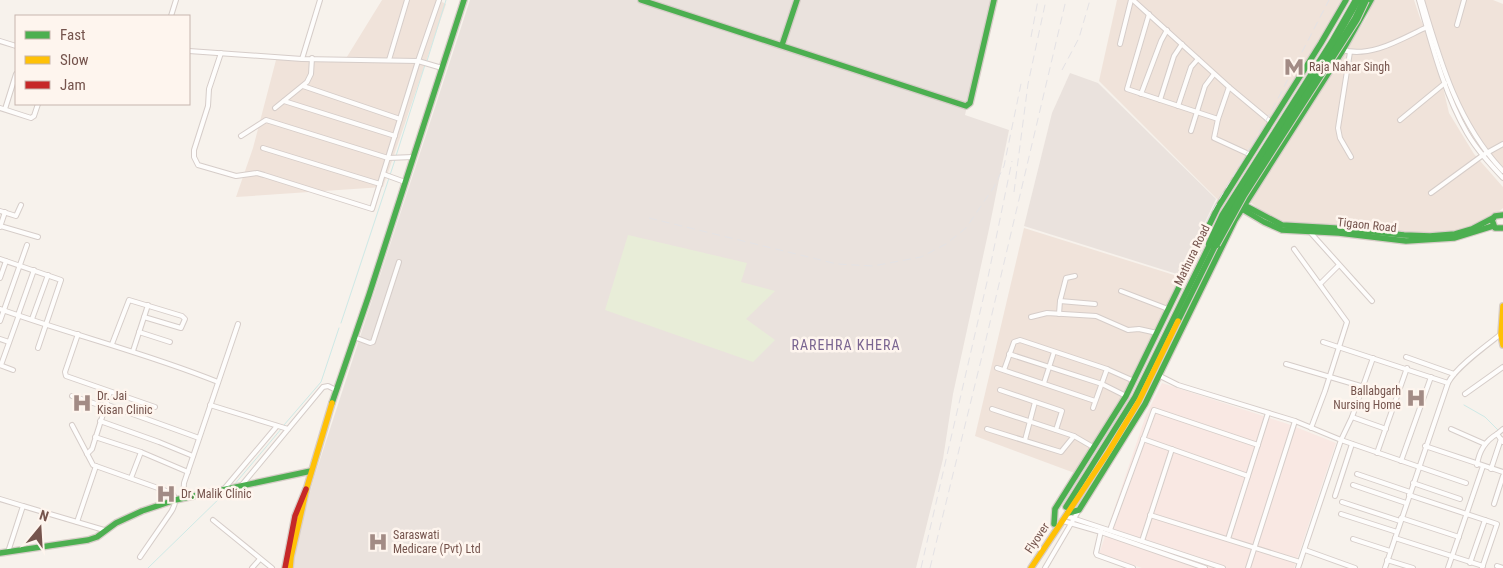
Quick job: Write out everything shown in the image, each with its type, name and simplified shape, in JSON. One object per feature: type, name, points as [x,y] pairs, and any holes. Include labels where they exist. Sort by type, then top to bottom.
[{"type":"main road","points":[[290,568],[291,556],[311,471],[464,0]]},
{"type":"main road","points":[[641,0],[968,106],[994,0]]},
{"type":"main road","points":[[782,45],[797,0]]},
{"type":"main road","points":[[1053,529],[1055,508],[1126,396],[1218,207],[1346,0]]},
{"type":"main road","name":"Mathura Road","points":[[1068,517],[1136,412],[1213,244],[1223,216],[1333,42],[1357,0]]},
{"type":"main road","name":"Mathura Road","points":[[1213,244],[1356,19],[1365,0]]},
{"type":"main road","points":[[1068,517],[1079,510],[1136,412],[1144,404],[1153,375],[1243,207],[1346,51],[1371,0]]},
{"type":"main road","name":"Tigaon Road","points":[[1243,207],[1275,228],[1289,231],[1391,237],[1455,234],[1500,222]]},
{"type":"main road","name":"Tigaon Road","points":[[1243,207],[1280,225],[1334,228],[1391,237]]},
{"type":"main road","points":[[1503,306],[1503,345]]},
{"type":"main road","points":[[1140,369],[1153,375]]},
{"type":"main road","name":"Mathura Road","points":[[1053,529],[1135,397],[1153,375]]},
{"type":"main road","points":[[4,552],[82,542],[97,537],[104,530],[142,511],[179,499],[311,471]]},
{"type":"main road","points":[[285,568],[302,494],[307,488]]},
{"type":"main road","name":"Flyover","points":[[1026,568],[1053,529],[1068,517]]},
{"type":"main road","name":"Flyover","points":[[1031,568],[1053,529]]},
{"type":"street","points":[[171,15],[176,0]]},
{"type":"street","points":[[302,59],[320,0]]},
{"type":"street","points":[[389,60],[407,0]]},
{"type":"street","points":[[221,53],[209,89],[208,106],[194,150],[196,162],[236,176],[257,173],[372,209],[380,184],[387,176],[400,119],[439,0]]},
{"type":"street","points":[[1120,44],[1132,0],[1214,74],[1271,122]]},
{"type":"street","points":[[1420,0],[1445,83],[1461,122],[1503,178]]},
{"type":"street","points":[[1456,26],[1464,0]]},
{"type":"street","points":[[1149,14],[1127,86],[1128,90],[1218,119]]},
{"type":"street","points":[[1326,35],[1346,51],[1367,52],[1428,26]]},
{"type":"street","points":[[1428,26],[1460,110],[1485,154],[1503,171]]},
{"type":"street","points":[[1141,94],[1167,30]]},
{"type":"street","points":[[0,41],[15,46]]},
{"type":"street","points":[[1160,100],[1174,56],[1182,44]]},
{"type":"street","points":[[190,51],[302,59],[418,61],[442,68]]},
{"type":"street","points":[[1346,51],[1338,128],[1340,138],[1351,157]]},
{"type":"street","points":[[275,108],[303,86],[310,78],[312,58]]},
{"type":"street","points":[[1178,106],[1191,67],[1198,58]]},
{"type":"street","points":[[1191,131],[1205,86],[1214,74]]},
{"type":"street","points":[[5,109],[15,77]]},
{"type":"street","points":[[1400,120],[1445,83]]},
{"type":"street","points":[[303,86],[400,119]]},
{"type":"street","points":[[1229,87],[1218,119],[1214,138],[1251,155]]},
{"type":"street","points":[[284,101],[395,136]]},
{"type":"street","points":[[0,108],[31,118],[35,114],[38,105]]},
{"type":"street","points":[[241,136],[266,120],[392,158],[413,157]]},
{"type":"street","points":[[1431,193],[1485,154],[1503,144]]},
{"type":"street","points":[[263,148],[380,184]]},
{"type":"street","points":[[387,176],[405,182]]},
{"type":"street","points":[[21,205],[16,216],[2,212],[0,226],[38,237]]},
{"type":"street","points":[[1310,232],[1372,301]]},
{"type":"street","points":[[0,321],[2,309],[26,245]]},
{"type":"street","points":[[1294,249],[1347,322],[1311,428]]},
{"type":"street","points":[[0,259],[61,281],[38,348]]},
{"type":"street","points":[[0,278],[6,261]]},
{"type":"street","points":[[354,338],[370,343],[373,342],[399,262]]},
{"type":"street","points":[[1320,284],[1339,265]]},
{"type":"street","points":[[13,370],[1,365],[34,270]]},
{"type":"street","points":[[32,319],[48,275]]},
{"type":"street","points":[[1059,314],[1066,278],[1075,276]]},
{"type":"street","points":[[1121,290],[1168,309]]},
{"type":"street","points":[[112,344],[128,300],[184,316],[185,319],[181,328],[144,317]]},
{"type":"street","points":[[1060,301],[1095,304]]},
{"type":"street","points":[[1080,315],[1081,303]]},
{"type":"street","points":[[133,351],[148,305]]},
{"type":"street","points":[[2,309],[184,368],[218,382]]},
{"type":"street","points":[[1031,317],[1047,313],[1096,316],[1128,330],[1139,329],[1157,333]]},
{"type":"street","points":[[140,556],[172,512],[179,499],[238,324]]},
{"type":"street","points":[[139,332],[170,342]]},
{"type":"street","points":[[1385,568],[1448,383],[1454,374],[1502,333]]},
{"type":"street","points":[[78,334],[65,372],[66,376],[155,407]]},
{"type":"street","points":[[0,339],[9,342]]},
{"type":"street","points":[[1004,370],[1014,342],[1017,340],[1107,369],[1134,381]]},
{"type":"street","points":[[1323,342],[1448,383]]},
{"type":"street","points":[[1044,383],[1054,352]]},
{"type":"street","points":[[1009,354],[1102,384],[1126,396]]},
{"type":"street","points":[[1406,357],[1454,374]]},
{"type":"street","points":[[1298,568],[1341,440],[1364,387],[1373,358]]},
{"type":"street","points":[[1286,364],[1364,387]]},
{"type":"street","points":[[997,368],[1096,401]]},
{"type":"street","points":[[1377,453],[1407,368]]},
{"type":"street","points":[[1465,394],[1503,368]]},
{"type":"street","points":[[1093,408],[1107,369]]},
{"type":"street","points":[[1153,375],[1178,385],[1295,421],[1377,453],[1466,482]]},
{"type":"street","points":[[1401,461],[1431,377]]},
{"type":"street","points":[[232,488],[283,428],[323,387],[328,386],[336,390]]},
{"type":"street","points":[[1000,390],[1062,411],[1056,430]]},
{"type":"street","points":[[87,454],[92,449],[110,392]]},
{"type":"street","points":[[72,396],[105,405],[200,438]]},
{"type":"street","points":[[1025,440],[1035,402]]},
{"type":"street","points":[[1144,404],[1154,410],[1258,445]]},
{"type":"street","points":[[210,405],[283,428]]},
{"type":"street","points":[[992,408],[1074,436],[1093,447]]},
{"type":"street","points":[[1110,530],[1154,410]]},
{"type":"street","points":[[1228,540],[1268,413]]},
{"type":"street","points":[[1352,417],[1386,430]]},
{"type":"street","points":[[100,421],[193,456]]},
{"type":"street","points":[[1248,568],[1295,421]]},
{"type":"street","points":[[72,425],[91,463],[172,493],[179,499]]},
{"type":"street","points":[[232,488],[283,428]]},
{"type":"street","points":[[987,429],[1061,452],[1074,436]]},
{"type":"street","points":[[1452,429],[1485,444]]},
{"type":"street","points":[[1477,464],[1478,455],[1485,444],[1503,429]]},
{"type":"street","points":[[1491,469],[1502,440],[1497,434]]},
{"type":"street","points":[[96,437],[141,452],[188,472]]},
{"type":"street","points":[[1143,439],[1248,476]]},
{"type":"street","points":[[1336,496],[1352,444]]},
{"type":"street","points":[[1425,446],[1503,472]]},
{"type":"street","points":[[1142,540],[1172,449]]},
{"type":"street","points":[[131,478],[141,452]]},
{"type":"street","points":[[77,522],[96,466]]},
{"type":"street","points":[[1448,568],[1483,466]]},
{"type":"street","points":[[1357,474],[1497,524],[1482,567],[1395,538]]},
{"type":"street","points":[[1494,504],[1503,476]]},
{"type":"street","points":[[1413,483],[1460,498]]},
{"type":"street","points":[[1353,485],[1406,503]]},
{"type":"street","points":[[0,499],[104,530]]},
{"type":"street","points":[[1342,502],[1459,536]]},
{"type":"street","points":[[4,552],[23,506]]},
{"type":"street","points":[[1342,514],[1397,532]]},
{"type":"street","points":[[1150,515],[1300,562]]},
{"type":"street","points":[[1068,517],[1071,524]]},
{"type":"street","points":[[1068,517],[1071,524]]},
{"type":"street","points":[[1068,517],[1223,568]]},
{"type":"street","points":[[213,520],[272,568]]},
{"type":"street","points":[[1470,563],[1484,520]]},
{"type":"street","points":[[1071,524],[1101,532],[1205,568]]},
{"type":"street","points":[[1045,568],[1071,524]]},
{"type":"street","points":[[1102,527],[1097,555],[1132,568]]},
{"type":"street","points":[[1353,538],[1390,551]]},
{"type":"street","points":[[1304,550],[1355,568]]},
{"type":"street","points":[[252,568],[260,559]]},
{"type":"street","points":[[1387,560],[1413,568]]},
{"type":"street","points":[[1498,566],[1503,568]]},
{"type":"shaded area","points":[[382,0],[438,0],[446,4],[383,187],[236,197],[253,148],[276,60],[345,60]]},
{"type":"shaded area","points":[[470,0],[991,0],[965,115],[1009,130],[953,394],[943,459],[916,568],[293,568],[299,533],[314,478]]},
{"type":"shaded area","points":[[1117,0],[1349,0],[1221,203],[1099,81]]},
{"type":"shaded area","points":[[1374,0],[1414,0],[1434,49],[1449,113],[1474,154],[1503,187],[1503,208],[1475,225],[1454,232],[1415,234],[1278,225],[1249,201],[1367,17]]},
{"type":"shaded area","points":[[1423,0],[1493,0],[1503,4],[1503,167],[1495,160],[1467,119],[1452,84]]},
{"type":"shaded area","points":[[1070,73],[1098,83],[1216,199],[1180,275],[1024,226],[1052,113]]},
{"type":"shaded area","points":[[1024,228],[1187,279],[1123,405],[1080,475],[975,436]]},
{"type":"shaded area","points":[[1162,383],[1288,424],[1336,443],[1294,568],[1142,568],[1099,554],[1146,415]]},
{"type":"green space","points":[[628,235],[747,263],[741,282],[775,291],[746,319],[775,340],[753,362],[605,310]]},
{"type":"waterway","points":[[427,61],[446,0]]},
{"type":"waterway","points":[[396,156],[425,65]]},
{"type":"waterway","points":[[341,323],[395,160]]},
{"type":"waterway","points":[[284,425],[321,382],[339,328]]},
{"type":"waterway","points":[[1464,405],[1485,417],[1499,431]]},
{"type":"waterway","points":[[234,485],[282,428]]},
{"type":"waterway","points":[[148,568],[226,492]]},
{"type":"railway","points":[[1031,37],[1038,0]]},
{"type":"railway","points":[[1014,192],[1028,84],[1046,0]]},
{"type":"railway","points":[[930,568],[1066,0]]},
{"type":"railway","points":[[1062,70],[1079,38],[1090,0]]},
{"type":"railway","points":[[1177,280],[1210,215],[1272,110],[1329,0]]},
{"type":"railway","points":[[649,218],[837,264],[873,266],[921,257],[946,244],[966,228],[994,187],[1004,166],[1022,79]]},
{"type":"railway","points":[[921,568],[987,282],[1012,161]]},
{"type":"traffic: fast","points":[[332,403],[369,295],[464,0]]},
{"type":"traffic: fast","points":[[641,0],[966,106],[970,103],[994,0]]},
{"type":"traffic: fast","points":[[782,45],[797,0]]},
{"type":"traffic: fast","points":[[1054,524],[1055,509],[1126,396],[1218,207],[1346,0]]},
{"type":"traffic: fast","points":[[1210,244],[1223,216],[1333,42],[1357,0]]},
{"type":"traffic: fast","points":[[1216,244],[1243,195],[1356,19],[1365,0]]},
{"type":"traffic: fast","points":[[1068,513],[1079,510],[1145,404],[1235,220],[1343,50],[1371,0]]},
{"type":"traffic: fast","points":[[1244,205],[1282,225],[1404,235],[1430,236],[1455,234],[1472,229],[1493,218]]},
{"type":"traffic: fast","points":[[1242,209],[1282,230],[1339,233],[1406,241],[1454,238],[1493,226]]},
{"type":"traffic: fast","points":[[1503,215],[1495,216],[1492,220],[1495,228],[1503,228]]},
{"type":"traffic: fast","points":[[1066,507],[1135,397],[1210,244]]},
{"type":"traffic: fast","points":[[1178,321],[1216,244]]},
{"type":"traffic: fast","points":[[0,553],[88,540],[97,537],[116,523],[142,511],[175,500],[311,471]]},
{"type":"traffic: slow","points":[[1503,306],[1501,335],[1503,345]]},
{"type":"traffic: slow","points":[[1031,568],[1109,451],[1139,401],[1178,321]]},
{"type":"traffic: slow","points":[[290,568],[307,487],[332,403]]},
{"type":"traffic: jam","points":[[285,568],[295,516],[306,489]]},
{"type":"place","name":"Raja Nahar Singh","points":[[1294,67]]},
{"type":"place","name":"Ballabgarh Nursing Home","points":[[1416,398]]},
{"type":"place","name":"Dr. Jai Kisan Clinic","points":[[82,403]]},
{"type":"place","name":"Dr. Malik Clinic","points":[[166,494]]},
{"type":"place","name":"Saraswati Medicare (Pvt) Ltd","points":[[378,542]]},
{"type":"district","name":"RAREHRA KHERA","points":[[846,345]]}]
